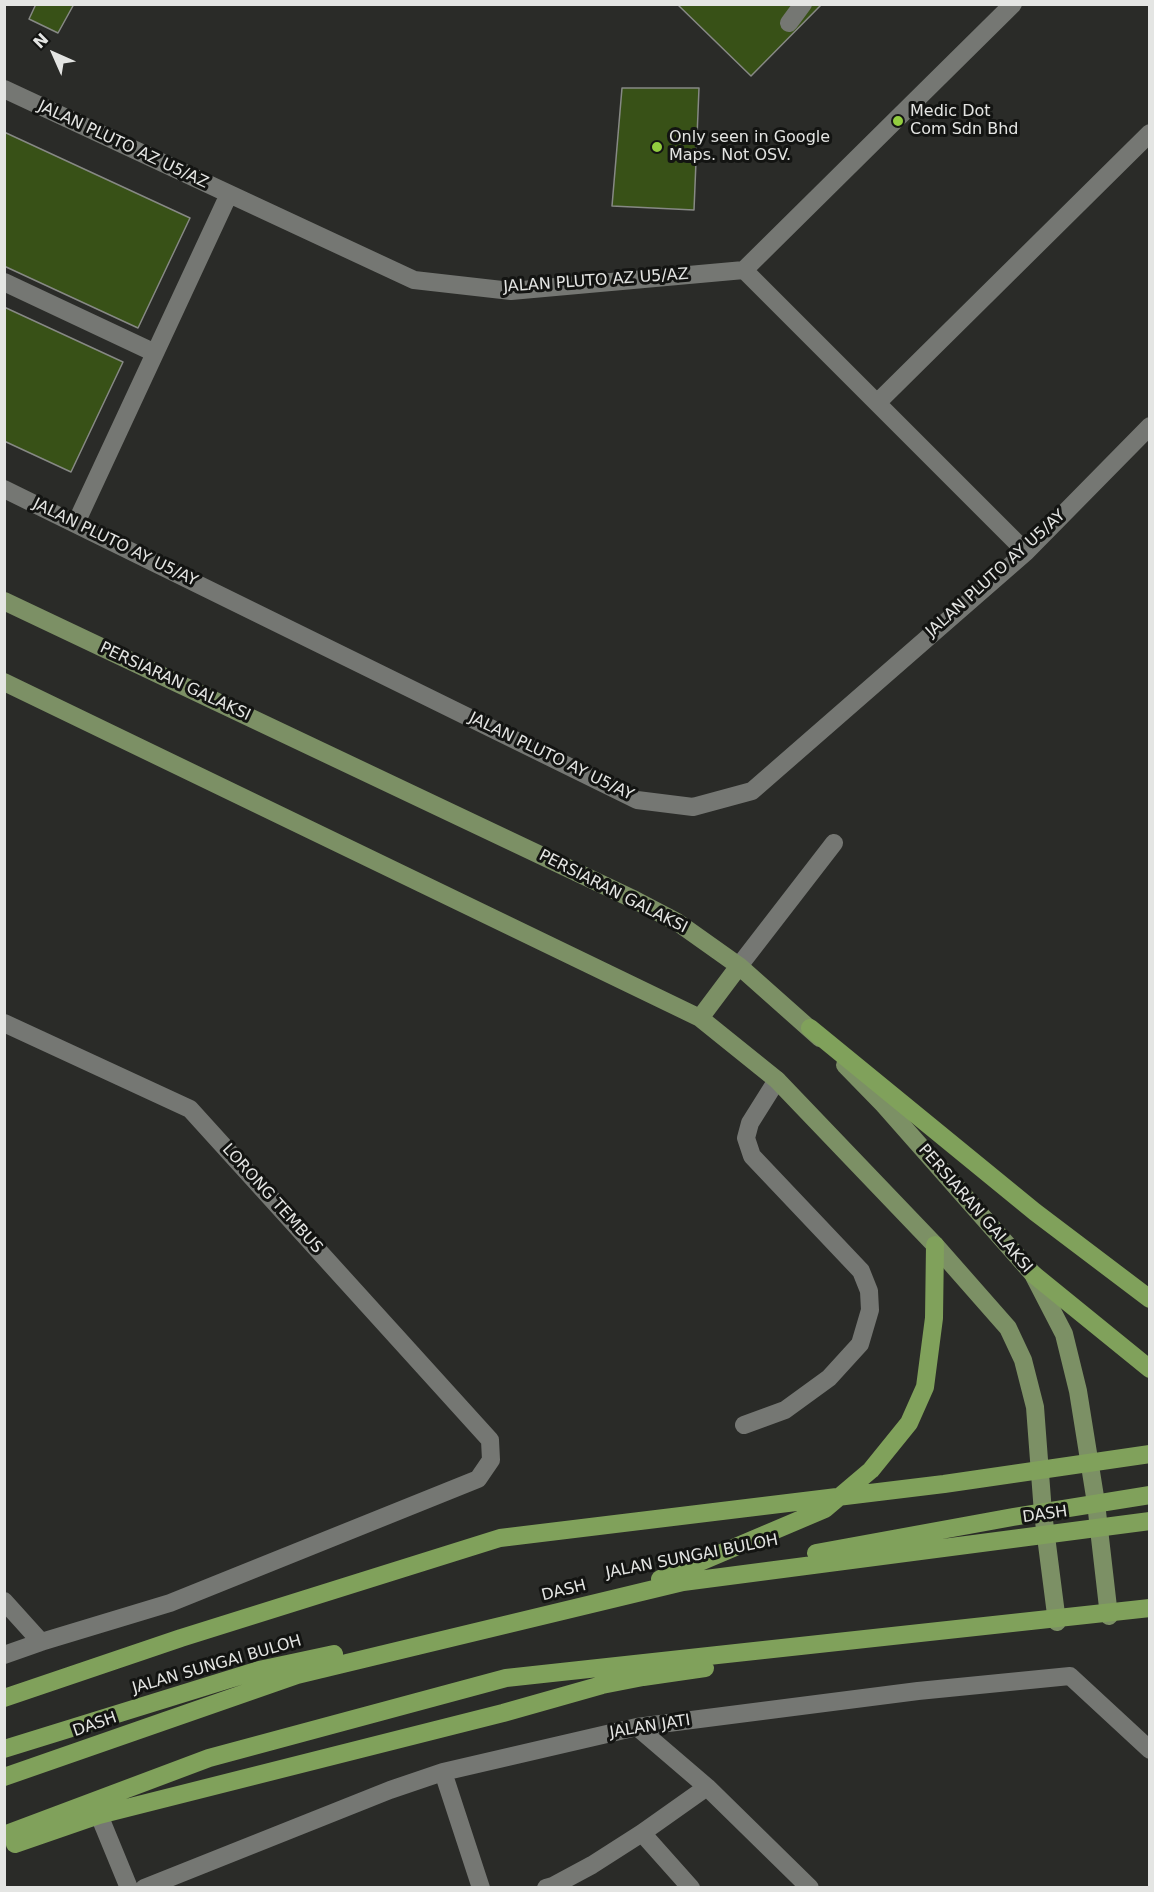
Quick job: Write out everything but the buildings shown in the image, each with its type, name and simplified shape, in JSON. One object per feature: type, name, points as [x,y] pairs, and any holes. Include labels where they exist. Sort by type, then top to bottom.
[{"type":"highway","points":[[810,1028],[1035,1212],[1149,1299]]},
{"type":"highway","points":[[651,1584],[825,1509],[871,1470],[909,1423],[925,1387],[934,1318],[935,1245]]},
{"type":"highway","points":[[1033,1274],[1149,1369]]},
{"type":"highway","points":[[4,1698],[181,1638],[500,1539],[944,1484],[1149,1454]]},
{"type":"highway","name":"JALAN SUNGAI BULOH","points":[[4,1749],[259,1670],[651,1584],[1149,1495]]},
{"type":"highway","name":"DASH","points":[[4,1778],[297,1675],[683,1582],[1149,1521]]},
{"type":"highway","points":[[4,1848],[99,1815],[643,1677],[1149,1609]]},
{"type":"highway","points":[[4,1835],[209,1758],[506,1678],[1149,1609]]},
{"type":"main road","name":"PERSIARAN GALAKSI","points":[[4,601],[677,922],[739,966],[810,1028],[884,1106],[1033,1274],[1064,1334],[1078,1391],[1096,1503],[1108,1616]]},
{"type":"main road","points":[[4,682],[700,1018],[777,1080],[935,1245],[1008,1328],[1023,1360],[1035,1407],[1043,1513],[1057,1622]]},
{"type":"main road","points":[[700,1018],[739,966]]},
{"type":"street","points":[[789,23],[803,4]]},
{"type":"street","points":[[1012,4],[744,270],[1026,552]]},
{"type":"street","name":"JALAN PLUTO AZ U5/AZ","points":[[4,90],[414,280],[511,291],[744,270]]},
{"type":"street","points":[[877,403],[1149,133]]},
{"type":"street","points":[[76,523],[229,194]]},
{"type":"street","points":[[4,282],[155,353]]},
{"type":"street","name":"JALAN PLUTO AY U5/AY","points":[[4,489],[637,800],[693,807],[752,790],[1026,552],[1149,426]]},
{"type":"street","points":[[739,966],[834,843]]},
{"type":"street","name":"LORONG TEMBUS","points":[[4,1023],[190,1109],[490,1440],[491,1460],[478,1479],[170,1603],[41,1642]]},
{"type":"street","points":[[744,1425],[785,1410],[829,1378],[860,1344],[870,1310],[869,1291],[861,1271],[752,1156],[746,1138],[750,1123],[777,1080]]},
{"type":"street","points":[[4,1600],[41,1642],[4,1655]]},
{"type":"street","name":"JALAN JATI","points":[[144,1887],[390,1790],[443,1772],[637,1727],[918,1691],[1070,1676],[1149,1750]]},
{"type":"street","points":[[637,1727],[707,1787],[810,1887]]},
{"type":"street","points":[[443,1772],[482,1887]]},
{"type":"street","points":[[546,1887],[553,1886],[592,1865],[707,1787]]},
{"type":"street","points":[[99,1815],[129,1887]]},
{"type":"street","points":[[642,1833],[691,1887]]},
{"type":"place","name":"Medic Dot Com Sdn Bhd","points":[[898,121]]},
{"type":"place","name":"Only seen in Google Maps. Not OSV.","points":[[657,147]]}]
